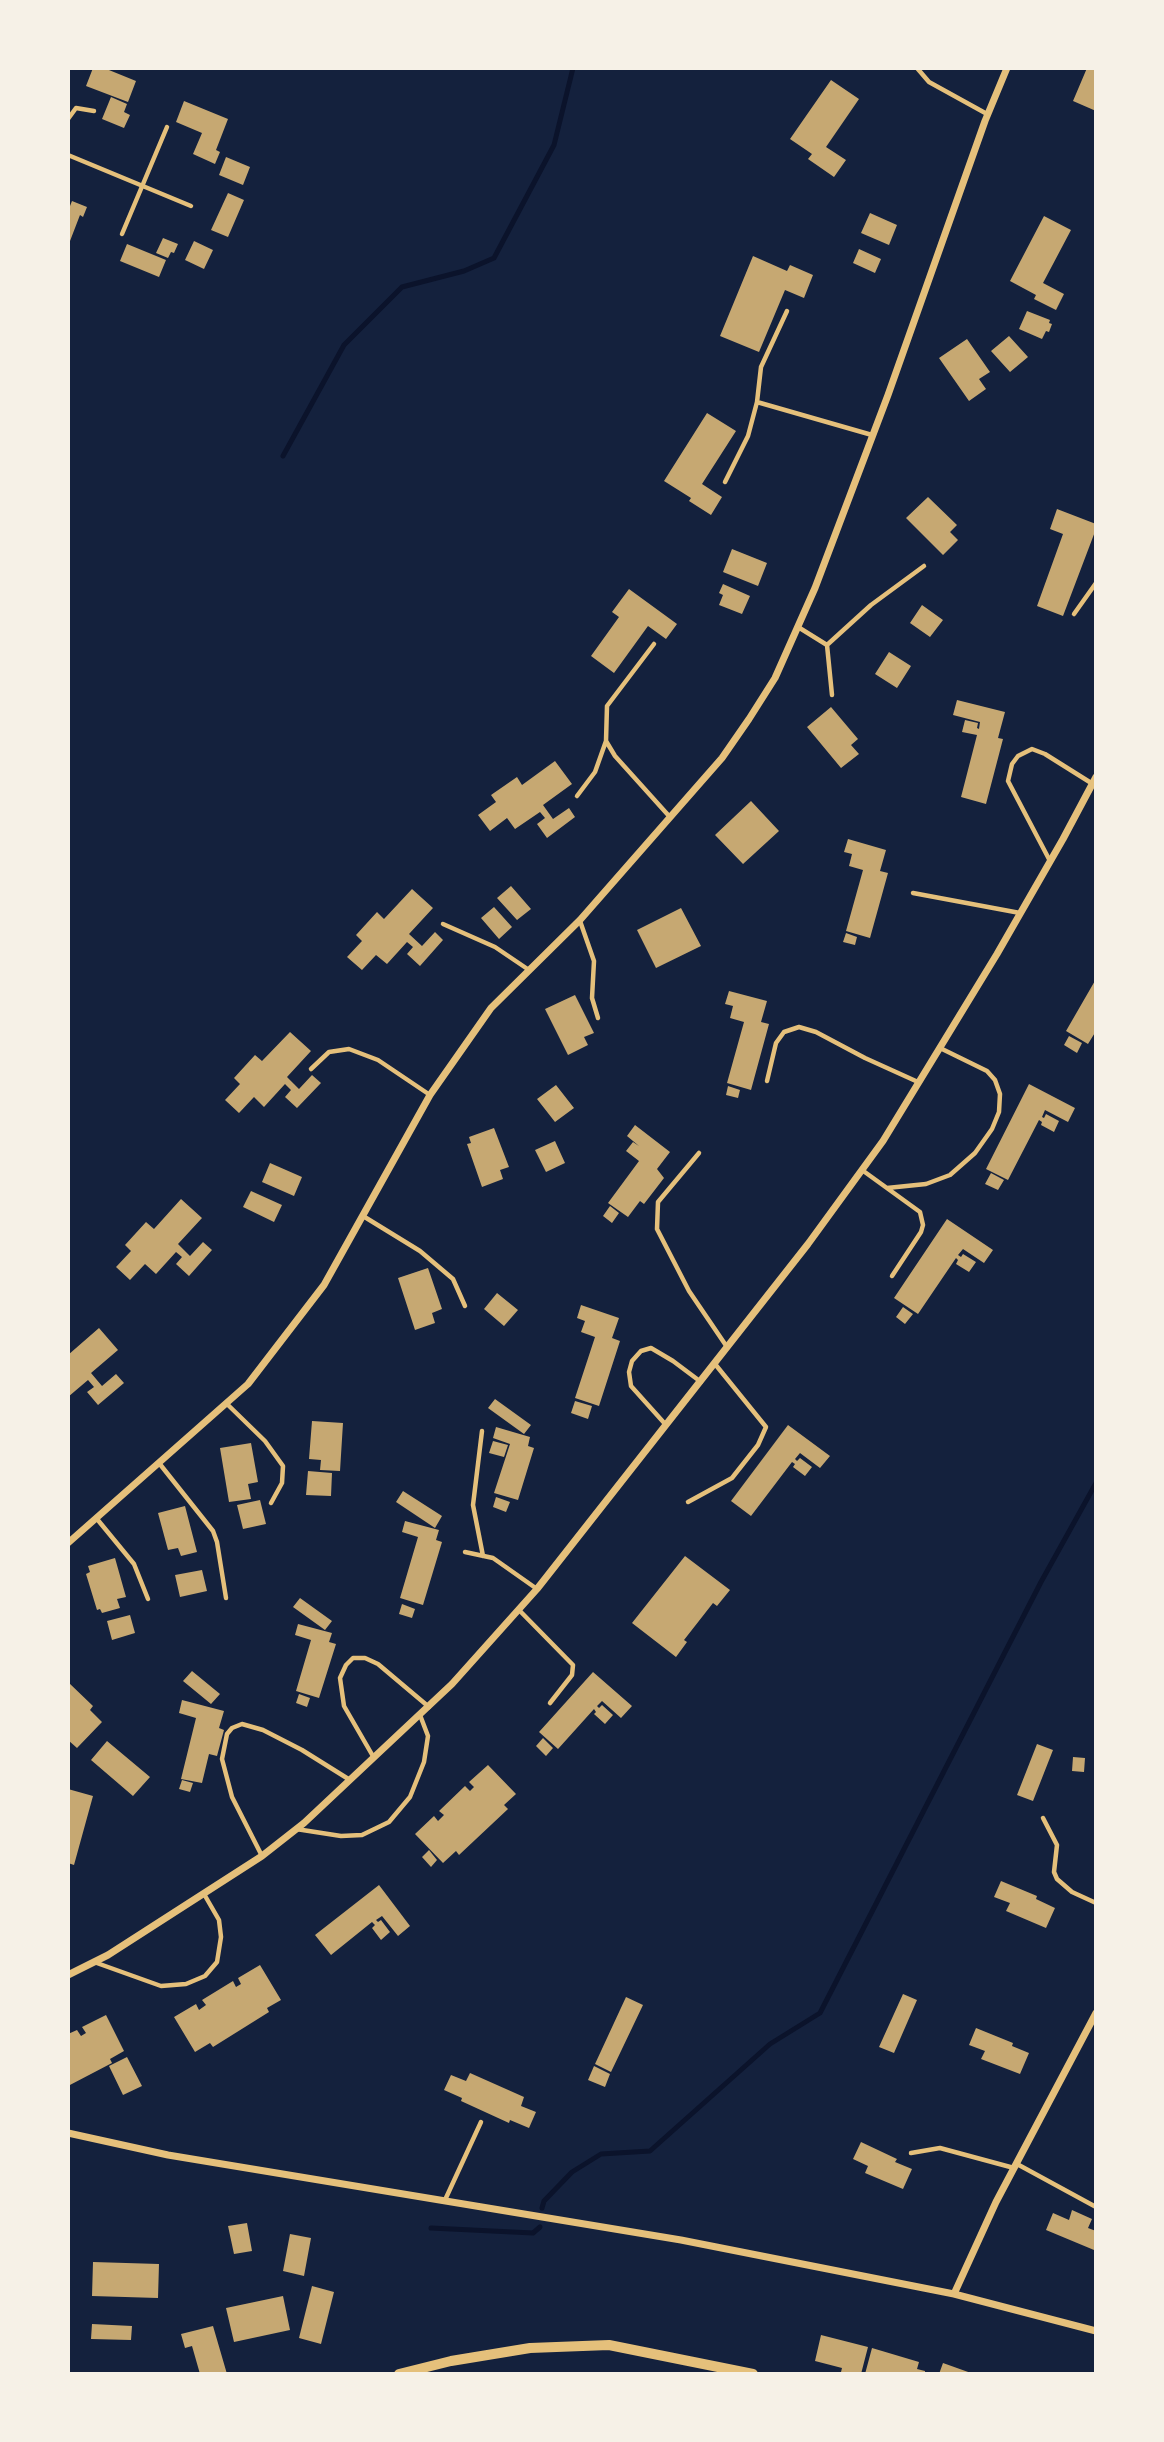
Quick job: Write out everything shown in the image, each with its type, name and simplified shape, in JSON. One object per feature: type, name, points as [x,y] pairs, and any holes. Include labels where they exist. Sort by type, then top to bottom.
[{"type":"street","points":[[68,1543],[248,1384],[324,1285],[430,1095],[491,1007],[580,920],[722,758],[749,719],[775,678],[815,587],[1007,68]]},
{"type":"street","points":[[68,1975],[262,1856],[296,1829],[452,1685],[537,1589],[808,1244],[883,1141],[1050,862],[1094,786],[1096,777]]},
{"type":"street","points":[[954,2294],[1015,2166],[1092,2030],[1096,2014]]},
{"type":"street","points":[[68,2133],[168,2155],[681,2240],[954,2294],[1096,2331]]},
{"type":"street","points":[[399,2374],[451,2361],[530,2347],[609,2345],[753,2374]]},
{"type":"lane","points":[[917,68],[929,82],[988,114]]},
{"type":"lane","points":[[68,119],[76,108],[94,111]]},
{"type":"lane","points":[[121,234],[167,127]]},
{"type":"lane","points":[[68,155],[191,206]]},
{"type":"lane","points":[[725,482],[748,436],[757,402],[761,367],[787,311]]},
{"type":"lane","points":[[757,402],[872,435]]},
{"type":"lane","points":[[827,645],[871,604],[924,566]]},
{"type":"lane","points":[[1074,614],[1096,583]]},
{"type":"lane","points":[[798,627],[827,645]]},
{"type":"lane","points":[[577,796],[595,772],[606,741],[607,706],[654,644]]},
{"type":"lane","points":[[827,645],[832,695]]},
{"type":"lane","points":[[606,741],[615,756],[669,816]]},
{"type":"lane","points":[[1050,862],[1008,781],[1012,764],[1018,756],[1032,749],[1045,754],[1094,786]]},
{"type":"lane","points":[[913,893],[1020,913]]},
{"type":"lane","points":[[580,920],[594,961],[592,998],[598,1018]]},
{"type":"lane","points":[[443,924],[495,947],[529,970]]},
{"type":"lane","points":[[767,1081],[775,1043],[784,1032],[799,1027],[816,1032],[919,1082]]},
{"type":"lane","points":[[887,1188],[926,1184],[950,1175],[975,1153],[992,1129],[999,1112],[1000,1094],[995,1080],[987,1071],[940,1048]]},
{"type":"lane","points":[[312,1069],[329,1052],[349,1049],[378,1060],[430,1095]]},
{"type":"lane","points":[[699,1153],[658,1202],[657,1229],[689,1291],[727,1347]]},
{"type":"lane","points":[[861,1170],[920,1212],[923,1225],[892,1276]]},
{"type":"lane","points":[[363,1216],[420,1251],[453,1279],[465,1306]]},
{"type":"lane","points":[[667,1425],[631,1386],[629,1373],[632,1361],[641,1351],[650,1348],[701,1382]]},
{"type":"lane","points":[[688,1502],[732,1478],[758,1445],[766,1427],[715,1364]]},
{"type":"lane","points":[[226,1403],[265,1441],[283,1466],[282,1483],[271,1503]]},
{"type":"lane","points":[[482,1431],[473,1505],[483,1556]]},
{"type":"lane","points":[[159,1463],[213,1531],[226,1598]]},
{"type":"lane","points":[[96,1518],[134,1564],[148,1599]]},
{"type":"lane","points":[[465,1552],[493,1558],[537,1589]]},
{"type":"lane","points":[[518,1610],[573,1665],[572,1675],[550,1703]]},
{"type":"lane","points":[[374,1758],[344,1706],[340,1678],[353,1658],[365,1658],[378,1664],[429,1707]]},
{"type":"lane","points":[[296,1829],[341,1836],[362,1835],[389,1822],[410,1797],[424,1762],[428,1737],[420,1715]]},
{"type":"lane","points":[[262,1856],[232,1797],[222,1759],[227,1734],[232,1728],[242,1724],[263,1730],[302,1750],[351,1781]]},
{"type":"lane","points":[[1042,1818],[1057,1846],[1054,1872],[1057,1879],[1072,1892],[1096,1903]]},
{"type":"lane","points":[[93,1962],[161,1986],[186,1984],[205,1976],[217,1962],[221,1937],[219,1920],[204,1893]]},
{"type":"lane","points":[[445,2201],[481,2122]]},
{"type":"lane","points":[[911,2153],[940,2148],[1015,2166],[1096,2207]]},
{"type":"building","points":[[93,68],[104,68],[136,81],[128,102],[86,86]]},
{"type":"building","points":[[1087,68],[1096,68],[1096,111],[1073,101]]},
{"type":"building","points":[[831,80],[859,99],[826,147],[846,160],[834,177],[808,159],[812,154],[790,139]]},
{"type":"building","points":[[111,97],[127,104],[124,112],[130,115],[124,128],[102,119]]},
{"type":"building","points":[[184,101],[228,119],[216,150],[220,152],[215,164],[193,154],[202,133],[176,122]]},
{"type":"building","points":[[226,157],[250,167],[243,185],[219,175]]},
{"type":"building","points":[[228,193],[244,200],[228,237],[211,230]]},
{"type":"building","points":[[72,201],[87,207],[83,217],[80,215],[70,241],[68,211]]},
{"type":"building","points":[[870,213],[897,225],[889,245],[861,233]]},
{"type":"building","points":[[1044,216],[1071,230],[1043,283],[1064,294],[1056,310],[1034,299],[1036,295],[1010,281]]},
{"type":"building","points":[[163,238],[178,244],[168,258],[156,253]]},
{"type":"building","points":[[194,241],[213,250],[204,269],[185,260]]},
{"type":"building","points":[[127,244],[166,260],[159,277],[120,261]]},
{"type":"building","points":[[859,249],[881,259],[875,273],[853,263]]},
{"type":"building","points":[[753,256],[787,271],[790,265],[813,275],[804,298],[785,290],[759,352],[720,336]]},
{"type":"building","points":[[1027,311],[1050,320],[1049,323],[1052,324],[1049,332],[1046,331],[1042,339],[1019,329]]},
{"type":"building","points":[[1009,336],[1028,357],[1010,372],[991,351]]},
{"type":"building","points":[[967,339],[990,372],[979,379],[986,389],[969,401],[939,358]]},
{"type":"building","points":[[707,413],[736,431],[702,484],[722,497],[711,515],[664,481]]},
{"type":"building","points":[[928,497],[957,525],[950,532],[958,540],[943,555],[906,518]]},
{"type":"building","points":[[1057,509],[1096,524],[1063,616],[1037,606],[1063,534],[1050,529]]},
{"type":"building","points":[[732,549],[767,563],[758,586],[723,572]]},
{"type":"building","points":[[723,584],[750,596],[742,614],[719,605],[723,595],[719,593]]},
{"type":"building","points":[[629,589],[677,624],[666,639],[648,626],[614,673],[591,656],[619,617],[612,612]]},
{"type":"building","points":[[922,605],[943,620],[930,637],[910,623]]},
{"type":"building","points":[[889,652],[911,666],[897,688],[875,674]]},
{"type":"building","points":[[957,700],[1005,712],[998,738],[1003,739],[986,804],[961,797],[977,735],[962,732],[965,720],[978,723],[979,729],[980,722],[953,715]]},
{"type":"building","points":[[831,707],[858,739],[851,745],[859,754],[841,768],[807,727]]},
{"type":"building","points":[[555,761],[572,784],[543,805],[553,819],[569,808],[575,817],[547,838],[537,824],[545,818],[540,812],[515,829],[507,818],[490,831],[478,815],[496,802],[491,795],[517,777],[522,785]]},
{"type":"building","points":[[751,801],[779,831],[743,864],[715,835]]},
{"type":"building","points":[[848,839],[886,850],[880,871],[888,873],[870,938],[846,931],[863,870],[849,866],[852,854],[844,852]]},
{"type":"building","points":[[511,886],[531,909],[517,920],[497,898]]},
{"type":"building","points":[[412,889],[433,908],[409,934],[422,946],[435,932],[443,940],[420,966],[407,954],[413,947],[407,942],[387,964],[376,955],[362,970],[347,957],[362,941],[356,935],[377,912],[384,919]]},
{"type":"building","points":[[494,907],[512,927],[499,939],[481,918]]},
{"type":"building","points":[[681,908],[701,946],[656,968],[637,930]]},
{"type":"building","points":[[846,933],[857,937],[855,945],[843,942]]},
{"type":"building","points":[[1096,979],[1096,1031],[1088,1044],[1066,1031]]},
{"type":"building","points":[[729,991],[767,1001],[761,1022],[769,1024],[751,1090],[727,1083],[744,1022],[730,1018],[733,1006],[725,1004]]},
{"type":"building","points":[[575,995],[594,1033],[584,1037],[588,1045],[568,1055],[545,1009]]},
{"type":"building","points":[[290,1032],[311,1051],[287,1077],[299,1089],[312,1075],[321,1083],[297,1108],[285,1097],[291,1090],[285,1084],[264,1107],[254,1097],[239,1113],[225,1100],[240,1084],[234,1078],[255,1055],[262,1061]]},
{"type":"building","points":[[1069,1036],[1082,1043],[1077,1053],[1064,1045]]},
{"type":"building","points":[[1029,1084],[1075,1108],[1068,1122],[1045,1110],[1042,1117],[1046,1114],[1059,1121],[1054,1132],[1041,1125],[1039,1120],[1008,1180],[986,1169]]},
{"type":"building","points":[[556,1085],[574,1108],[555,1122],[537,1099]]},
{"type":"building","points":[[728,1086],[740,1090],[738,1098],[726,1095]]},
{"type":"building","points":[[635,1125],[670,1152],[657,1169],[664,1178],[644,1204],[640,1201],[628,1217],[608,1203],[639,1161],[626,1151],[633,1142],[639,1146],[627,1136]]},
{"type":"building","points":[[494,1128],[509,1167],[500,1170],[503,1179],[482,1187],[467,1144],[471,1143],[469,1137]]},
{"type":"building","points":[[555,1141],[565,1163],[546,1172],[535,1150]]},
{"type":"building","points":[[270,1163],[302,1177],[294,1196],[262,1182]]},
{"type":"building","points":[[991,1173],[1004,1180],[998,1190],[985,1184]]},
{"type":"building","points":[[251,1191],[282,1205],[274,1222],[243,1207]]},
{"type":"building","points":[[181,1199],[202,1218],[178,1244],[190,1256],[203,1242],[212,1250],[189,1276],[176,1264],[182,1257],[176,1252],[156,1274],[145,1264],[130,1280],[116,1267],[131,1251],[125,1245],[146,1222],[154,1229]]},
{"type":"building","points":[[610,1206],[619,1213],[612,1223],[603,1216]]},
{"type":"building","points":[[947,1219],[993,1250],[984,1263],[963,1249],[958,1255],[961,1257],[963,1254],[976,1262],[969,1272],[956,1264],[956,1258],[918,1314],[894,1298]]},
{"type":"building","points":[[428,1268],[442,1309],[432,1313],[435,1323],[415,1330],[398,1278]]},
{"type":"building","points":[[497,1293],[518,1310],[504,1326],[484,1309]]},
{"type":"building","points":[[581,1305],[619,1318],[612,1338],[620,1341],[599,1406],[575,1398],[595,1337],[581,1332],[585,1321],[577,1318]]},
{"type":"building","points":[[903,1307],[913,1314],[905,1324],[896,1317]]},
{"type":"building","points":[[99,1328],[118,1350],[91,1373],[102,1386],[116,1374],[124,1383],[98,1405],[87,1392],[94,1387],[88,1380],[68,1397],[68,1355]]},
{"type":"building","points":[[495,1399],[531,1425],[524,1434],[488,1408]]},
{"type":"building","points":[[575,1401],[592,1406],[588,1419],[571,1413]]},
{"type":"building","points":[[312,1421],[343,1423],[340,1471],[320,1470],[321,1460],[309,1459]]},
{"type":"building","points":[[788,1425],[830,1456],[820,1468],[800,1453],[795,1459],[797,1461],[800,1458],[812,1467],[805,1476],[793,1467],[795,1464],[792,1462],[751,1516],[731,1501]]},
{"type":"building","points":[[496,1427],[530,1437],[528,1446],[534,1448],[518,1500],[494,1493],[510,1444],[493,1438]]},
{"type":"building","points":[[493,1441],[508,1445],[504,1457],[489,1453]]},
{"type":"building","points":[[251,1443],[258,1482],[248,1484],[251,1499],[229,1502],[220,1448]]},
{"type":"building","points":[[308,1471],[332,1473],[331,1496],[306,1495]]},
{"type":"building","points":[[403,1491],[442,1516],[435,1528],[396,1502]]},
{"type":"building","points":[[496,1497],[510,1502],[506,1512],[493,1507]]},
{"type":"building","points":[[260,1500],[266,1524],[243,1529],[237,1505]]},
{"type":"building","points":[[185,1506],[197,1552],[181,1556],[178,1548],[168,1550],[158,1513]]},
{"type":"building","points":[[405,1521],[439,1530],[436,1540],[442,1542],[423,1605],[400,1598],[418,1537],[402,1532]]},
{"type":"building","points":[[685,1556],[730,1590],[717,1606],[713,1603],[684,1640],[687,1642],[676,1657],[632,1623]]},
{"type":"building","points":[[115,1558],[126,1597],[117,1599],[120,1608],[102,1613],[100,1609],[97,1610],[86,1574],[90,1572],[88,1566]]},
{"type":"building","points":[[202,1570],[207,1591],[180,1597],[175,1575]]},
{"type":"building","points":[[300,1598],[332,1621],[325,1630],[293,1607]]},
{"type":"building","points":[[402,1604],[415,1609],[412,1618],[399,1614]]},
{"type":"building","points":[[130,1615],[135,1633],[112,1640],[107,1621]]},
{"type":"building","points":[[298,1624],[332,1633],[329,1642],[336,1644],[319,1698],[296,1691],[311,1640],[295,1635]]},
{"type":"building","points":[[192,1671],[220,1694],[211,1704],[183,1681]]},
{"type":"building","points":[[593,1672],[632,1706],[621,1718],[602,1701],[597,1706],[599,1708],[602,1705],[613,1715],[605,1724],[594,1714],[594,1709],[558,1749],[539,1732]]},
{"type":"building","points":[[68,1682],[93,1706],[90,1710],[102,1722],[77,1748],[68,1740]]},
{"type":"building","points":[[299,1694],[310,1698],[307,1707],[296,1703]]},
{"type":"building","points":[[182,1700],[224,1711],[219,1728],[224,1730],[217,1756],[209,1754],[202,1783],[181,1779],[196,1718],[179,1713]]},
{"type":"building","points":[[543,1738],[553,1748],[546,1756],[536,1746]]},
{"type":"building","points":[[107,1741],[150,1777],[133,1796],[91,1760]]},
{"type":"building","points":[[1037,1744],[1053,1750],[1033,1801],[1017,1795]]},
{"type":"building","points":[[1073,1757],[1085,1758],[1084,1772],[1072,1771]]},
{"type":"building","points":[[488,1765],[516,1794],[504,1805],[508,1809],[459,1855],[456,1851],[443,1863],[415,1834],[434,1816],[438,1821],[444,1815],[439,1811],[465,1786],[470,1791],[474,1787],[469,1782]]},
{"type":"building","points":[[182,1780],[193,1783],[190,1792],[179,1789]]},
{"type":"building","points":[[68,1789],[93,1796],[74,1865],[68,1863]]},
{"type":"building","points":[[429,1850],[437,1860],[431,1867],[422,1857]]},
{"type":"building","points":[[1001,1881],[1037,1896],[1036,1899],[1055,1908],[1046,1928],[1006,1911],[1010,1903],[994,1897]]},
{"type":"building","points":[[379,1885],[410,1926],[398,1936],[382,1916],[376,1920],[381,1920],[390,1932],[381,1940],[372,1928],[375,1925],[372,1922],[331,1955],[315,1935]]},
{"type":"building","points":[[260,1965],[281,2000],[267,2008],[269,2012],[213,2047],[210,2043],[195,2052],[174,2017],[196,2004],[199,2010],[206,2005],[202,2000],[233,1981],[236,1987],[241,1984],[238,1978]]},
{"type":"building","points":[[903,1994],[917,2000],[894,2053],[879,2047]]},
{"type":"building","points":[[626,1997],[643,2005],[611,2072],[595,2064]]},
{"type":"building","points":[[106,2015],[124,2051],[110,2059],[112,2063],[68,2086],[68,2034],[77,2030],[81,2036],[86,2033],[82,2027]]},
{"type":"building","points":[[976,2028],[1013,2043],[1012,2046],[1029,2053],[1020,2074],[981,2059],[985,2051],[969,2045]]},
{"type":"building","points":[[127,2057],[142,2086],[123,2095],[109,2066]]},
{"type":"building","points":[[594,2066],[610,2074],[605,2087],[588,2080]]},
{"type":"building","points":[[470,2073],[524,2097],[521,2106],[536,2112],[529,2128],[510,2120],[509,2123],[461,2101],[462,2098],[444,2090],[451,2075],[466,2081]]},
{"type":"building","points":[[861,2142],[912,2169],[903,2189],[865,2173],[868,2166],[853,2159]]},
{"type":"building","points":[[1072,2210],[1092,2219],[1088,2228],[1096,2231],[1094,2250],[1046,2230],[1053,2213],[1069,2220]]},
{"type":"building","points":[[247,2223],[252,2251],[234,2254],[228,2226]]},
{"type":"building","points":[[290,2234],[311,2238],[304,2276],[283,2271]]},
{"type":"building","points":[[93,2262],[159,2264],[158,2298],[92,2296]]},
{"type":"building","points":[[312,2286],[334,2292],[321,2344],[299,2338]]},
{"type":"building","points":[[283,2296],[290,2330],[234,2342],[226,2308]]},
{"type":"building","points":[[92,2324],[132,2326],[131,2340],[91,2339]]},
{"type":"building","points":[[213,2326],[227,2374],[200,2374],[192,2346],[185,2348],[181,2334]]},
{"type":"building","points":[[821,2335],[868,2347],[861,2374],[841,2372],[842,2368],[815,2361]]},
{"type":"building","points":[[872,2348],[919,2362],[917,2369],[925,2371],[925,2374],[865,2374]]},
{"type":"building","points":[[943,2363],[971,2373],[971,2374],[939,2374]]},
{"type":"waterway","points":[[283,456],[344,345],[402,287],[464,271],[494,258],[554,145],[573,68]]},
{"type":"waterway","points":[[542,2208],[544,2201],[572,2172],[601,2154],[650,2151],[770,2044],[820,2013],[1041,1582],[1096,1483]]},
{"type":"waterway","points":[[431,2228],[533,2233],[540,2227]]}]
